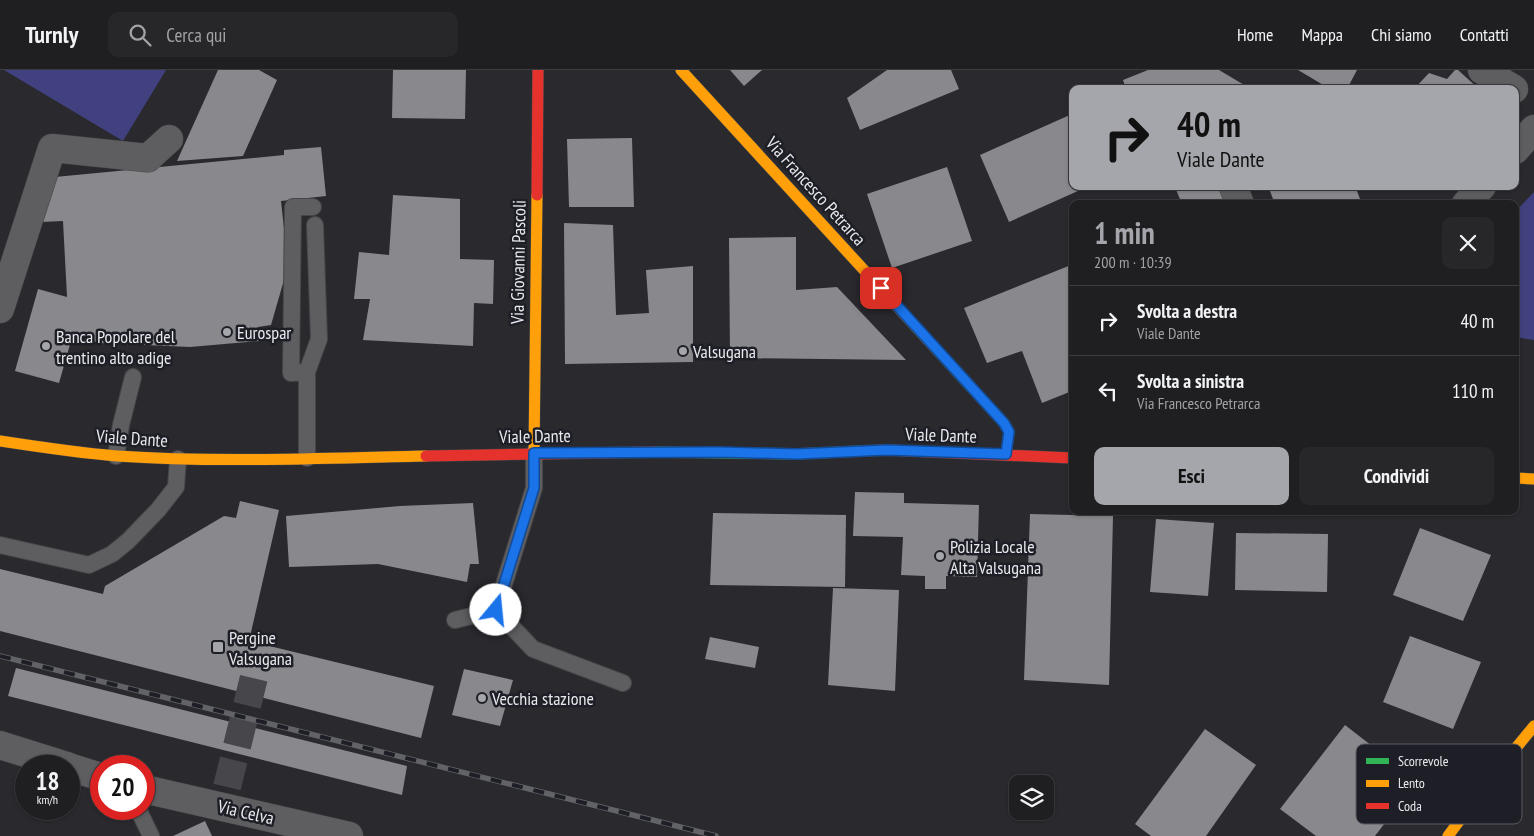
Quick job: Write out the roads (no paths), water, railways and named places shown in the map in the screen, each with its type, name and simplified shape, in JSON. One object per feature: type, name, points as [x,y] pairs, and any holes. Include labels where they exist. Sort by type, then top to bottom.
[{"type":"main road","name":"Via Giovanni Pascoli","points":[[534,453],[538,70]]},
{"type":"main road","name":"Via Francesco Petrarca","points":[[681,70],[1004,423],[1009,432],[1006,454]]},
{"type":"main road","name":"Viale Dante","points":[[0,441],[116,456],[178,459],[534,453],[719,452],[796,454],[887,450],[1069,458]]},
{"type":"main road","points":[[1519,478],[1534,479]]},
{"type":"main road","points":[[1519,744],[1534,726]]},
{"type":"main road","points":[[1448,836],[1457,824]]},
{"type":"street","points":[[1482,70],[1508,85]]},
{"type":"street","points":[[1519,91],[1534,100]]},
{"type":"street","points":[[1519,146],[1534,129]]},
{"type":"street","points":[[0,309],[52,148],[148,158],[169,139]]},
{"type":"street","points":[[1470,200],[1478,190]]},
{"type":"street","points":[[0,745],[32,755]]},
{"type":"street","name":"Via Celva","points":[[155,790],[224,797],[349,836]]},
{"type":"lane","points":[[307,372],[291,373],[293,207],[313,206]]},
{"type":"lane","points":[[307,458],[307,372],[318,339],[315,226]]},
{"type":"lane","points":[[116,456],[121,424],[133,377]]},
{"type":"lane","points":[[496,610],[534,488],[534,453]]},
{"type":"lane","points":[[0,545],[89,565],[112,554],[128,541],[158,510],[176,487],[178,459]]},
{"type":"lane","points":[[455,620],[496,610]]},
{"type":"lane","points":[[496,610],[533,649],[623,683]]},
{"type":"lane","points":[[143,820],[151,836]]},
{"type":"tunnel","points":[[227,787],[257,665]]},
{"type":"railway","points":[[0,656],[716,836]]},
{"type":"place","name":"Eurospar","points":[[227,332]]},
{"type":"place","name":"Banca Popolare del trentino alto adige","points":[[46,346]]},
{"type":"place","name":"Valsugana","points":[[683,351]]},
{"type":"place","name":"Polizia Locale Alta Valsugana","points":[[940,556]]},
{"type":"place","name":"Pergine Valsugana","points":[[218,647]]},
{"type":"place","name":"Vecchia stazione","points":[[482,698]]}]
